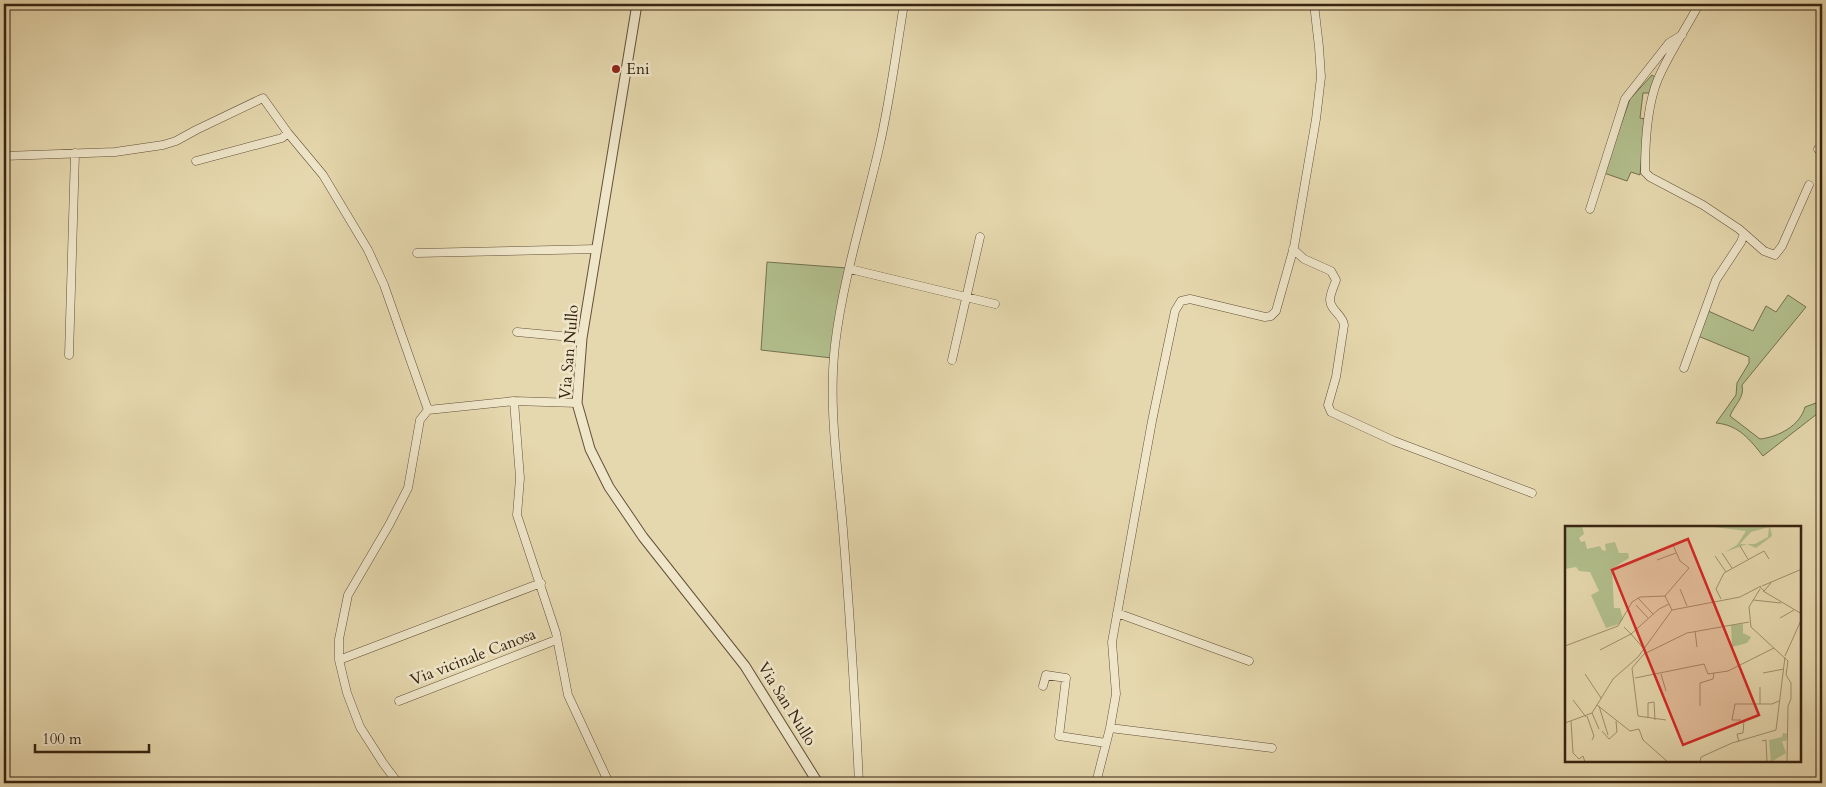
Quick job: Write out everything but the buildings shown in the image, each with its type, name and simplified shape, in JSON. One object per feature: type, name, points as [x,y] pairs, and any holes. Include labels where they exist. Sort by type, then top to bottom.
[{"type":"street","name":"Via San Nullo","points":[[637,4],[582,338],[577,403],[590,449],[609,487],[642,537],[746,666],[818,783]]},
{"type":"street","points":[[859,783],[843,530],[832,406],[835,345],[842,300],[879,147],[904,4]]},
{"type":"street","points":[[1096,783],[1110,728],[1116,694],[1112,642],[1117,612],[1156,403],[1177,306],[1181,301],[1190,299],[1265,317],[1271,316],[1276,311],[1293,249],[1316,119],[1321,77],[1314,4]]},
{"type":"street","points":[[1699,4],[1657,80],[1652,100],[1645,153],[1645,172],[1650,177],[1703,205],[1744,234],[1764,251],[1775,255],[1782,246],[1809,185]]},
{"type":"street","points":[[1590,209],[1625,99],[1669,43],[1683,34]]},
{"type":"street","points":[[4,156],[115,152],[164,145],[176,141],[263,98],[288,133],[323,175],[368,250],[384,285],[428,410]]},
{"type":"street","points":[[196,161],[282,138],[288,133]]},
{"type":"street","points":[[69,355],[75,153]]},
{"type":"street","points":[[1684,368],[1716,280],[1741,242],[1744,234]]},
{"type":"street","points":[[952,360],[980,237]]},
{"type":"street","points":[[417,253],[597,249]]},
{"type":"street","points":[[1293,249],[1304,259],[1331,272],[1336,280],[1330,300],[1333,308],[1343,320],[1344,325],[1336,377],[1328,404],[1331,412],[1394,441],[1532,493]]},
{"type":"street","points":[[850,269],[995,304]]},
{"type":"street","points":[[517,332],[582,338]]},
{"type":"street","points":[[514,401],[520,478],[517,515],[556,633],[568,695],[610,783]]},
{"type":"street","points":[[398,783],[360,727],[347,693],[339,660],[338,639],[348,595],[404,499],[411,477],[420,420],[428,410],[514,401],[577,403]]},
{"type":"street","points":[[339,660],[541,584]]},
{"type":"street","points":[[1117,612],[1249,661]]},
{"type":"street","name":"Via vicinale Canosa","points":[[399,701],[556,640]]},
{"type":"street","points":[[1043,686],[1046,675],[1066,678],[1059,736],[1106,743]]},
{"type":"street","points":[[1110,728],[1272,748]]},
{"type":"green space","points":[[1652,75],[1655,77],[1649,93],[1643,93],[1640,118],[1645,119],[1640,175],[1631,172],[1627,181],[1604,173],[1630,99]]},
{"type":"green space","points":[[767,262],[847,268],[832,358],[761,350]]},
{"type":"green space","points":[[1788,295],[1806,307],[1742,385],[1741,398],[1730,416],[1760,439],[1774,436],[1793,425],[1805,407],[1816,403],[1822,391],[1822,410],[1763,456],[1738,430],[1716,423],[1736,395],[1737,383],[1749,363],[1749,357],[1698,336],[1706,310],[1753,331],[1766,306],[1776,312]]},
{"type":"place","name":"Eni","points":[[616,69]]}]
